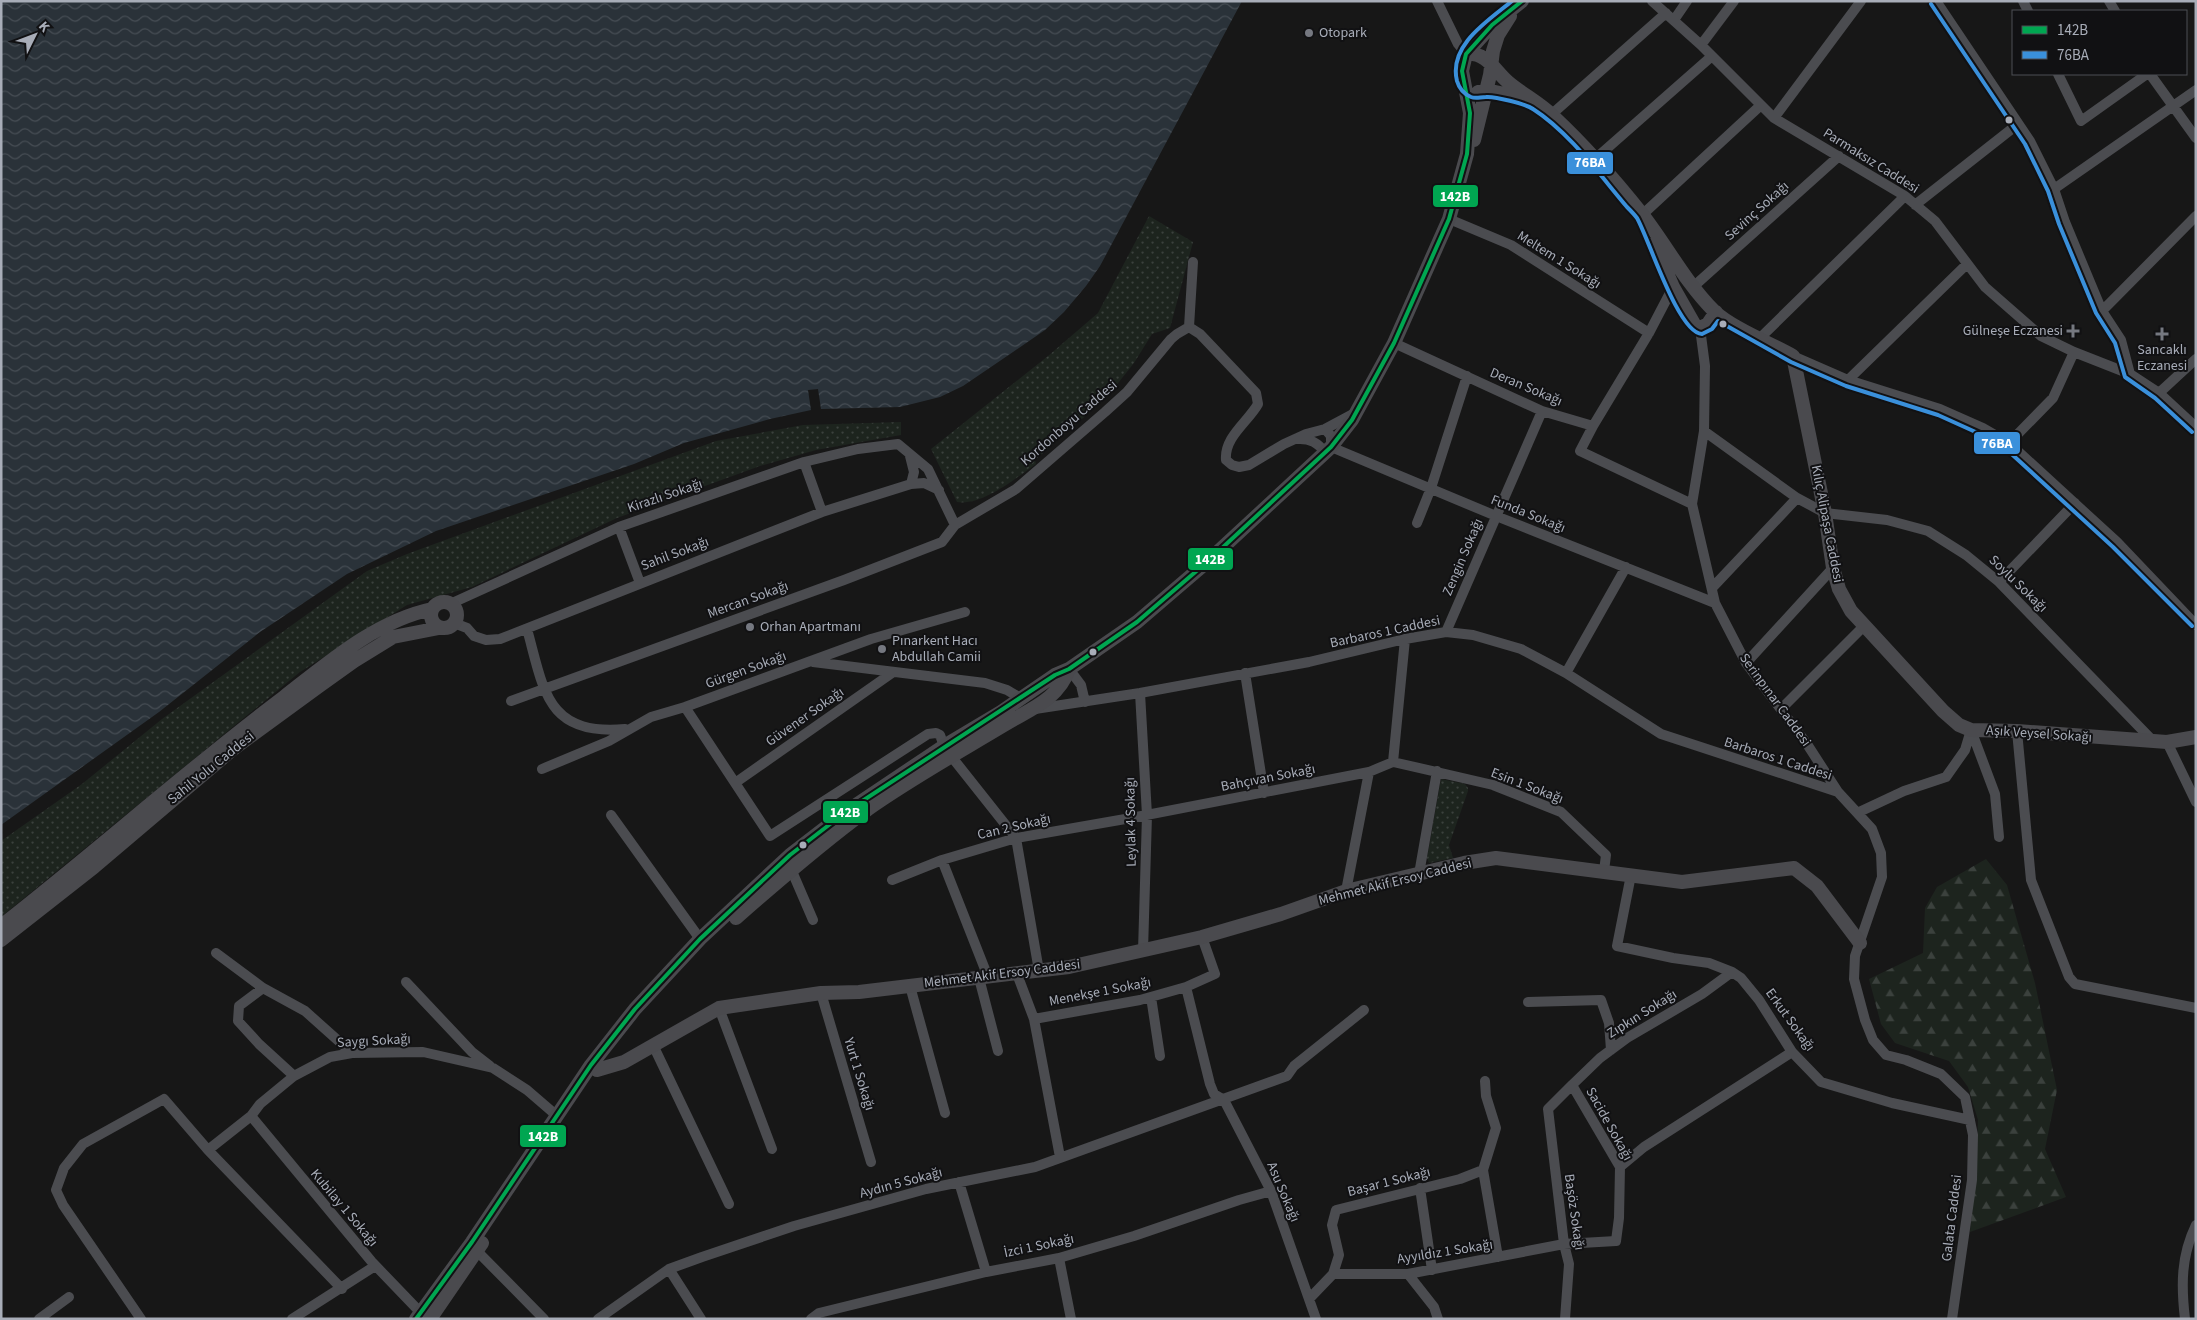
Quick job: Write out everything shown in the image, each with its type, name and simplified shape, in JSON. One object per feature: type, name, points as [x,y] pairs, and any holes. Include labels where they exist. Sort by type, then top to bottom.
[{"type":"street","points":[[1437,1],[1458,44],[1466,54]]},
{"type":"street","name":"Parmaksız Caddesi","points":[[1652,1],[1701,45],[1774,118],[1905,196],[1935,221],[1985,287],[2041,336],[2074,352],[2130,374],[2159,393],[2196,427]]},
{"type":"street","points":[[1674,20],[1687,1]]},
{"type":"street","points":[[1701,45],[1734,1]]},
{"type":"street","points":[[1774,118],[1861,1]]},
{"type":"street","points":[[1936,1],[2030,141],[2054,189],[2065,222],[2102,311],[2121,340],[2130,374]]},
{"type":"street","points":[[604,1054],[641,1011],[673,978],[791,869],[948,751],[1055,675],[1068,669],[1137,622],[1214,556],[1328,450],[1357,411],[1394,343],[1449,219],[1467,154],[1470,113],[1462,71],[1466,54],[1492,25],[1518,5]]},
{"type":"street","points":[[1467,154],[1473,145],[1498,35],[1518,5]]},
{"type":"street","points":[[1552,114],[1666,13]]},
{"type":"street","points":[[1466,54],[1473,54],[1492,63],[1507,82],[1552,114],[1595,159],[1642,215],[1690,283],[1716,312],[1728,321],[1793,356],[1848,380],[1940,409],[1983,428],[2009,443],[2116,542],[2195,623]]},
{"type":"street","points":[[1595,159],[1712,56]]},
{"type":"street","points":[[2058,75],[2081,121],[2147,75]]},
{"type":"street","points":[[2149,75],[2196,138]]},
{"type":"street","points":[[1464,83],[1468,89],[1475,92],[1486,90],[1533,101]]},
{"type":"street","points":[[2054,189],[2196,90]]},
{"type":"street","points":[[1642,215],[1761,105]]},
{"type":"street","points":[[1915,205],[2018,124]]},
{"type":"street","name":"Sevinç Sokağı","points":[[1690,283],[1839,156]]},
{"type":"street","points":[[1760,338],[1905,196]]},
{"type":"street","points":[[1642,215],[1673,287],[1690,319],[1700,328],[1708,324],[1716,312]]},
{"type":"street","points":[[2102,311],[2196,216]]},
{"type":"street","name":"Meltem 1 Sokağı","points":[[1449,219],[1511,245],[1585,294],[1649,333]]},
{"type":"street","points":[[1193,262],[1189,327],[1200,334],[1256,393],[1258,404],[1252,415],[1229,443],[1226,460],[1232,465],[1239,467],[1249,465],[1284,444],[1325,428],[1357,411]]},
{"type":"street","points":[[1848,380],[1967,264]]},
{"type":"street","points":[[1690,283],[1673,287],[1649,333],[1580,451],[1692,504]]},
{"type":"street","points":[[1686,312],[1694,301],[1703,298]]},
{"type":"street","name":"Kordonboyu Caddesi","points":[[955,525],[1016,489],[1127,392],[1171,340],[1189,327]]},
{"type":"street","name":"Serinpınar Caddesi","points":[[1700,328],[1705,366],[1704,431],[1692,504],[1715,603],[1746,663],[1807,744],[1838,792],[1872,829],[1882,853],[1882,877],[1860,943]]},
{"type":"street","name":"Deran Sokağı","points":[[1394,343],[1542,411],[1594,426]]},
{"type":"street","points":[[2009,443],[2053,398],[2074,352]]},
{"type":"street","name":"Kılıç Alipaşa Caddesi","points":[[1793,356],[1825,513],[1833,568],[1839,589],[1851,611],[1943,712],[1959,725],[1971,730]]},
{"type":"street","points":[[2159,393],[2196,359]]},
{"type":"street","points":[[1417,523],[1431,488],[1467,376]]},
{"type":"street","name":"Zengin Sokağı","points":[[1446,632],[1542,411]]},
{"type":"street","points":[[1325,428],[1331,436],[1328,450]]},
{"type":"street","points":[[1704,431],[1797,498],[1825,513]]},
{"type":"street","name":"Funda Sokağı","points":[[1296,439],[1311,440],[1328,450],[1431,488],[1496,516],[1715,603]]},
{"type":"street","name":"Kirazlı Sokağı","points":[[450,604],[619,527],[804,462],[858,449],[898,444],[910,456]]},
{"type":"street","points":[[910,456],[928,469],[955,525]]},
{"type":"street","points":[[910,456],[914,472],[910,484],[924,483],[940,491]]},
{"type":"street","points":[[804,462],[822,512]]},
{"type":"street","name":"Sahil Sokağı","points":[[454,623],[466,628],[474,636],[486,640],[500,639],[822,512],[910,484]]},
{"type":"street","points":[[1712,588],[1797,498]]},
{"type":"street","points":[[1998,582],[2075,503]]},
{"type":"street","name":"Soylu Sokağı","points":[[1825,513],[1887,520],[1928,531],[1966,555],[1998,582],[2160,742],[2196,802]]},
{"type":"street","name":"Mercan Sokağı","points":[[511,701],[835,584],[942,542],[955,525]]},
{"type":"street","points":[[619,527],[640,583]]},
{"type":"street","points":[[1566,672],[1626,567]]},
{"type":"street","points":[[1746,663],[1833,568]]},
{"type":"street","points":[[440,602],[450,604],[456,611],[454,623],[447,627],[439,628],[431,618],[432,609],[440,602]]},
{"type":"street","name":"Sahil Yolu Caddesi","points":[[1,926],[117,833],[220,745],[292,690],[369,635],[393,621],[432,609]]},
{"type":"street","name":"Gürgen Sokağı","points":[[542,769],[609,741],[651,717],[685,707],[872,639],[966,612]]},
{"type":"street","points":[[1781,709],[1864,626]]},
{"type":"street","name":"Sahil Yolu Caddesi","points":[[1,940],[94,866],[233,749],[354,661],[393,637],[439,628]]},
{"type":"street","points":[[527,629],[543,690],[551,704],[562,717],[583,727],[607,731],[628,729]]},
{"type":"street","name":"Barbaros 1 Caddesi","points":[[1033,709],[1140,693],[1308,662],[1405,639],[1446,632],[1473,635],[1521,649],[1566,672],[1661,734],[1838,792]]},
{"type":"street","points":[[1393,762],[1405,639]]},
{"type":"street","points":[[1082,659],[1080,668],[1081,685],[1085,702]]},
{"type":"street","points":[[810,662],[985,683],[1007,690],[1022,699],[1033,709]]},
{"type":"street","points":[[1068,669],[1081,685]]},
{"type":"street","points":[[422,1317],[477,1251],[594,1068],[635,1008],[700,939],[790,855],[840,816],[948,751],[1033,709],[1062,683],[1068,669]]},
{"type":"street","name":"Güvener Sokağı","points":[[735,784],[892,673]]},
{"type":"street","points":[[1244,673],[1264,793]]},
{"type":"street","name":"Leylak 4 Sokağı","points":[[1140,693],[1147,815],[1143,951]]},
{"type":"street","points":[[685,707],[770,836],[928,734],[940,734],[948,751],[1016,838],[1039,971]]},
{"type":"street","points":[[1971,730],[1994,794],[1999,837]]},
{"type":"street","name":"Aşık Veysel Sokağı","points":[[1857,813],[1904,791],[1946,777],[1965,750],[1971,730],[2017,731],[2160,742],[2196,737]]},
{"type":"street","points":[[2017,731],[2030,880],[2069,976],[2075,984],[2196,1008]]},
{"type":"street","name":"Esin 1 Sokağı","points":[[1393,762],[1493,785],[1561,812],[1606,854],[1604,871]]},
{"type":"street","name":"Bahçıvan Sokağı","points":[[1147,815],[1369,772],[1393,762]]},
{"type":"street","points":[[1419,874],[1437,771]]},
{"type":"street","points":[[1346,891],[1369,772]]},
{"type":"street","points":[[611,815],[700,939]]},
{"type":"street","name":"Can 2 Sokağı","points":[[892,880],[942,860],[1016,838],[1147,815]]},
{"type":"street","name":"Mehmet Akif Ersoy Caddesi","points":[[594,1068],[624,1062],[719,1008],[821,993],[859,992],[1070,967],[1202,937],[1281,914],[1346,891],[1496,858],[1682,882],[1794,868],[1816,886],[1860,943]]},
{"type":"street","points":[[942,860],[983,978],[998,1051]]},
{"type":"street","points":[[791,869],[813,920]]},
{"type":"street","name":"Erkut Sokağı","points":[[1631,875],[1617,946],[1673,958],[1709,962],[1732,972],[1741,978],[1759,1000],[1792,1052],[1821,1082],[1892,1103],[1970,1120]]},
{"type":"street","name":"Menekşe 1 Sokağı","points":[[1017,974],[1034,1019],[1150,997],[1186,987],[1216,974],[1202,937]]},
{"type":"street","points":[[1860,943],[1855,956],[1854,979],[1865,1020],[1873,1040],[1886,1055],[1906,1060],[1940,1074],[1965,1097],[1970,1120]]},
{"type":"street","points":[[216,954],[263,988],[305,1011],[352,1053]]},
{"type":"street","name":"Zıpkın Sokağı","points":[[1572,1085],[1627,1038],[1702,994],[1732,972]]},
{"type":"street","points":[[406,982],[472,1052],[493,1068]]},
{"type":"street","points":[[910,986],[945,1113]]},
{"type":"street","name":"Asu Sokağı","points":[[1186,987],[1210,1084],[1214,1094],[1224,1100],[1271,1191],[1316,1319]]},
{"type":"street","points":[[263,988],[238,1006],[238,1021],[259,1044],[294,1076]]},
{"type":"street","name":"Yurt 1 Sokağı","points":[[821,993],[871,1162]]},
{"type":"street","points":[[1150,997],[1160,1056]]},
{"type":"street","points":[[1528,1002],[1600,1000],[1609,1023],[1611,1050]]},
{"type":"street","points":[[719,1008],[772,1149]]},
{"type":"street","points":[[1224,1100],[1288,1076],[1294,1066],[1364,1010]]},
{"type":"street","points":[[1034,1019],[1060,1157]]},
{"type":"street","points":[[653,1045],[730,1204]]},
{"type":"street","name":"Saygı Sokağı","points":[[208,1150],[251,1116],[260,1104],[294,1076],[330,1057],[352,1053],[423,1052],[493,1068],[527,1090],[556,1115]]},
{"type":"street","points":[[1620,1167],[1644,1147],[1792,1052]]},
{"type":"street","points":[[604,1054],[624,1062]]},
{"type":"street","points":[[422,1317],[556,1115],[594,1068]]},
{"type":"street","points":[[1485,1081],[1486,1096],[1496,1128],[1484,1170],[1498,1257]]},
{"type":"street","name":"Sacide Sokağı","points":[[1548,1109],[1572,1085],[1620,1167],[1619,1218],[1616,1241]]},
{"type":"street","points":[[141,1319],[63,1205],[56,1190],[64,1168],[84,1144],[164,1099],[208,1150],[342,1289]]},
{"type":"street","name":"Aydın 5 Sokağı","points":[[598,1319],[670,1269],[794,1226],[926,1189],[1036,1166],[1224,1100]]},
{"type":"street","name":"Başöz Sokağı","points":[[1548,1109],[1564,1244],[1569,1264],[1565,1319]]},
{"type":"street","name":"Kubilay 1 Sokağı","points":[[251,1116],[375,1266],[422,1317]]},
{"type":"street","name":"Galata Caddesi","points":[[1952,1319],[1972,1180],[1973,1135],[1970,1120]]},
{"type":"street","name":"Başar 1 Sokağı","points":[[1333,1274],[1339,1255],[1332,1226],[1336,1210],[1460,1179],[1484,1170]]},
{"type":"street","points":[[959,1182],[986,1272]]},
{"type":"street","points":[[1420,1188],[1432,1270]]},
{"type":"street","name":"İzci 1 Sokağı","points":[[811,1319],[819,1313],[986,1272],[1059,1258],[1134,1236],[1271,1191]]},
{"type":"street","points":[[2185,1319],[2181,1288],[2187,1243],[2196,1225]]},
{"type":"street","name":"Ayyıldız 1 Sokağı","points":[[1333,1274],[1408,1274],[1564,1244],[1616,1241]]},
{"type":"street","points":[[477,1251],[544,1319]]},
{"type":"street","points":[[1059,1258],[1071,1319]]},
{"type":"street","points":[[292,1319],[342,1289],[375,1266]]},
{"type":"street","points":[[670,1269],[701,1319]]},
{"type":"street","points":[[1310,1299],[1333,1274]]},
{"type":"street","points":[[1408,1274],[1434,1307],[1438,1319]]},
{"type":"street","points":[[39,1319],[69,1297]]},
{"type":"green space","points":[[1149,216],[1193,242],[1170,328],[1152,334],[1134,363],[1107,397],[1035,460],[1036,464],[988,495],[977,500],[957,502],[931,449],[1048,356],[1098,313]]},
{"type":"green space","points":[[901,422],[901,435],[816,450],[760,466],[617,518],[472,587],[407,605],[300,672],[1,917],[1,841],[82,784],[162,719],[367,571],[407,554],[716,441],[803,425]]},
{"type":"green space","points":[[1441,779],[1465,784],[1468,791],[1449,845],[1453,858],[1429,863],[1427,858]]},
{"type":"green space","points":[[1986,859],[2007,885],[2035,983],[2057,1090],[2045,1149],[2066,1197],[1970,1232],[1976,1171],[1978,1120],[1968,1087],[1949,1061],[1895,1043],[1881,1024],[1869,979],[1923,953],[1925,908],[1937,887]]},
{"type":"water","points":[[1,1],[1242,1],[1100,266],[1086,286],[1064,312],[1045,330],[963,386],[940,397],[900,407],[821,409],[818,389],[808,390],[811,410],[770,419],[684,443],[634,464],[436,531],[347,574],[260,632],[159,712],[1,825]]},
{"type":"transit line","name":"76BA","points":[[1512,1],[1482,25],[1464,45],[1456,68],[1459,86],[1468,96],[1473,98],[1490,97],[1529,107],[1546,118],[1571,141],[1637,218],[1665,284],[1683,318],[1693,330],[1702,334],[1712,329],[1718,321],[1791,362],[1846,386],[1938,415],[1980,434],[2005,448],[2113,547],[2192,626]]},
{"type":"transit line","name":"142B","points":[[416,1319],[472,1242],[591,1065],[635,1009],[700,939],[790,855],[847,811],[1055,675],[1069,669],[1137,622],[1207,562],[1331,447],[1352,420],[1394,343],[1449,219],[1467,154],[1470,113],[1462,71],[1466,54],[1492,25],[1522,1]]},
{"type":"transit line","name":"76BA","points":[[1931,4],[2025,144],[2048,191],[2059,224],[2096,313],[2115,343],[2125,377],[2155,398],[2192,432]]},
{"type":"place","name":"Otopark","points":[[1309,33]]},
{"type":"place","name":"Gülneşe Eczanesi","points":[[2073,331]]},
{"type":"place","name":"Sancaklı Eczanesi","points":[[2162,334]]},
{"type":"place","name":"Orhan Apartmanı","points":[[750,627]]},
{"type":"place","name":"Pınarkent Hacı Abdullah Camii","points":[[882,649]]}]
